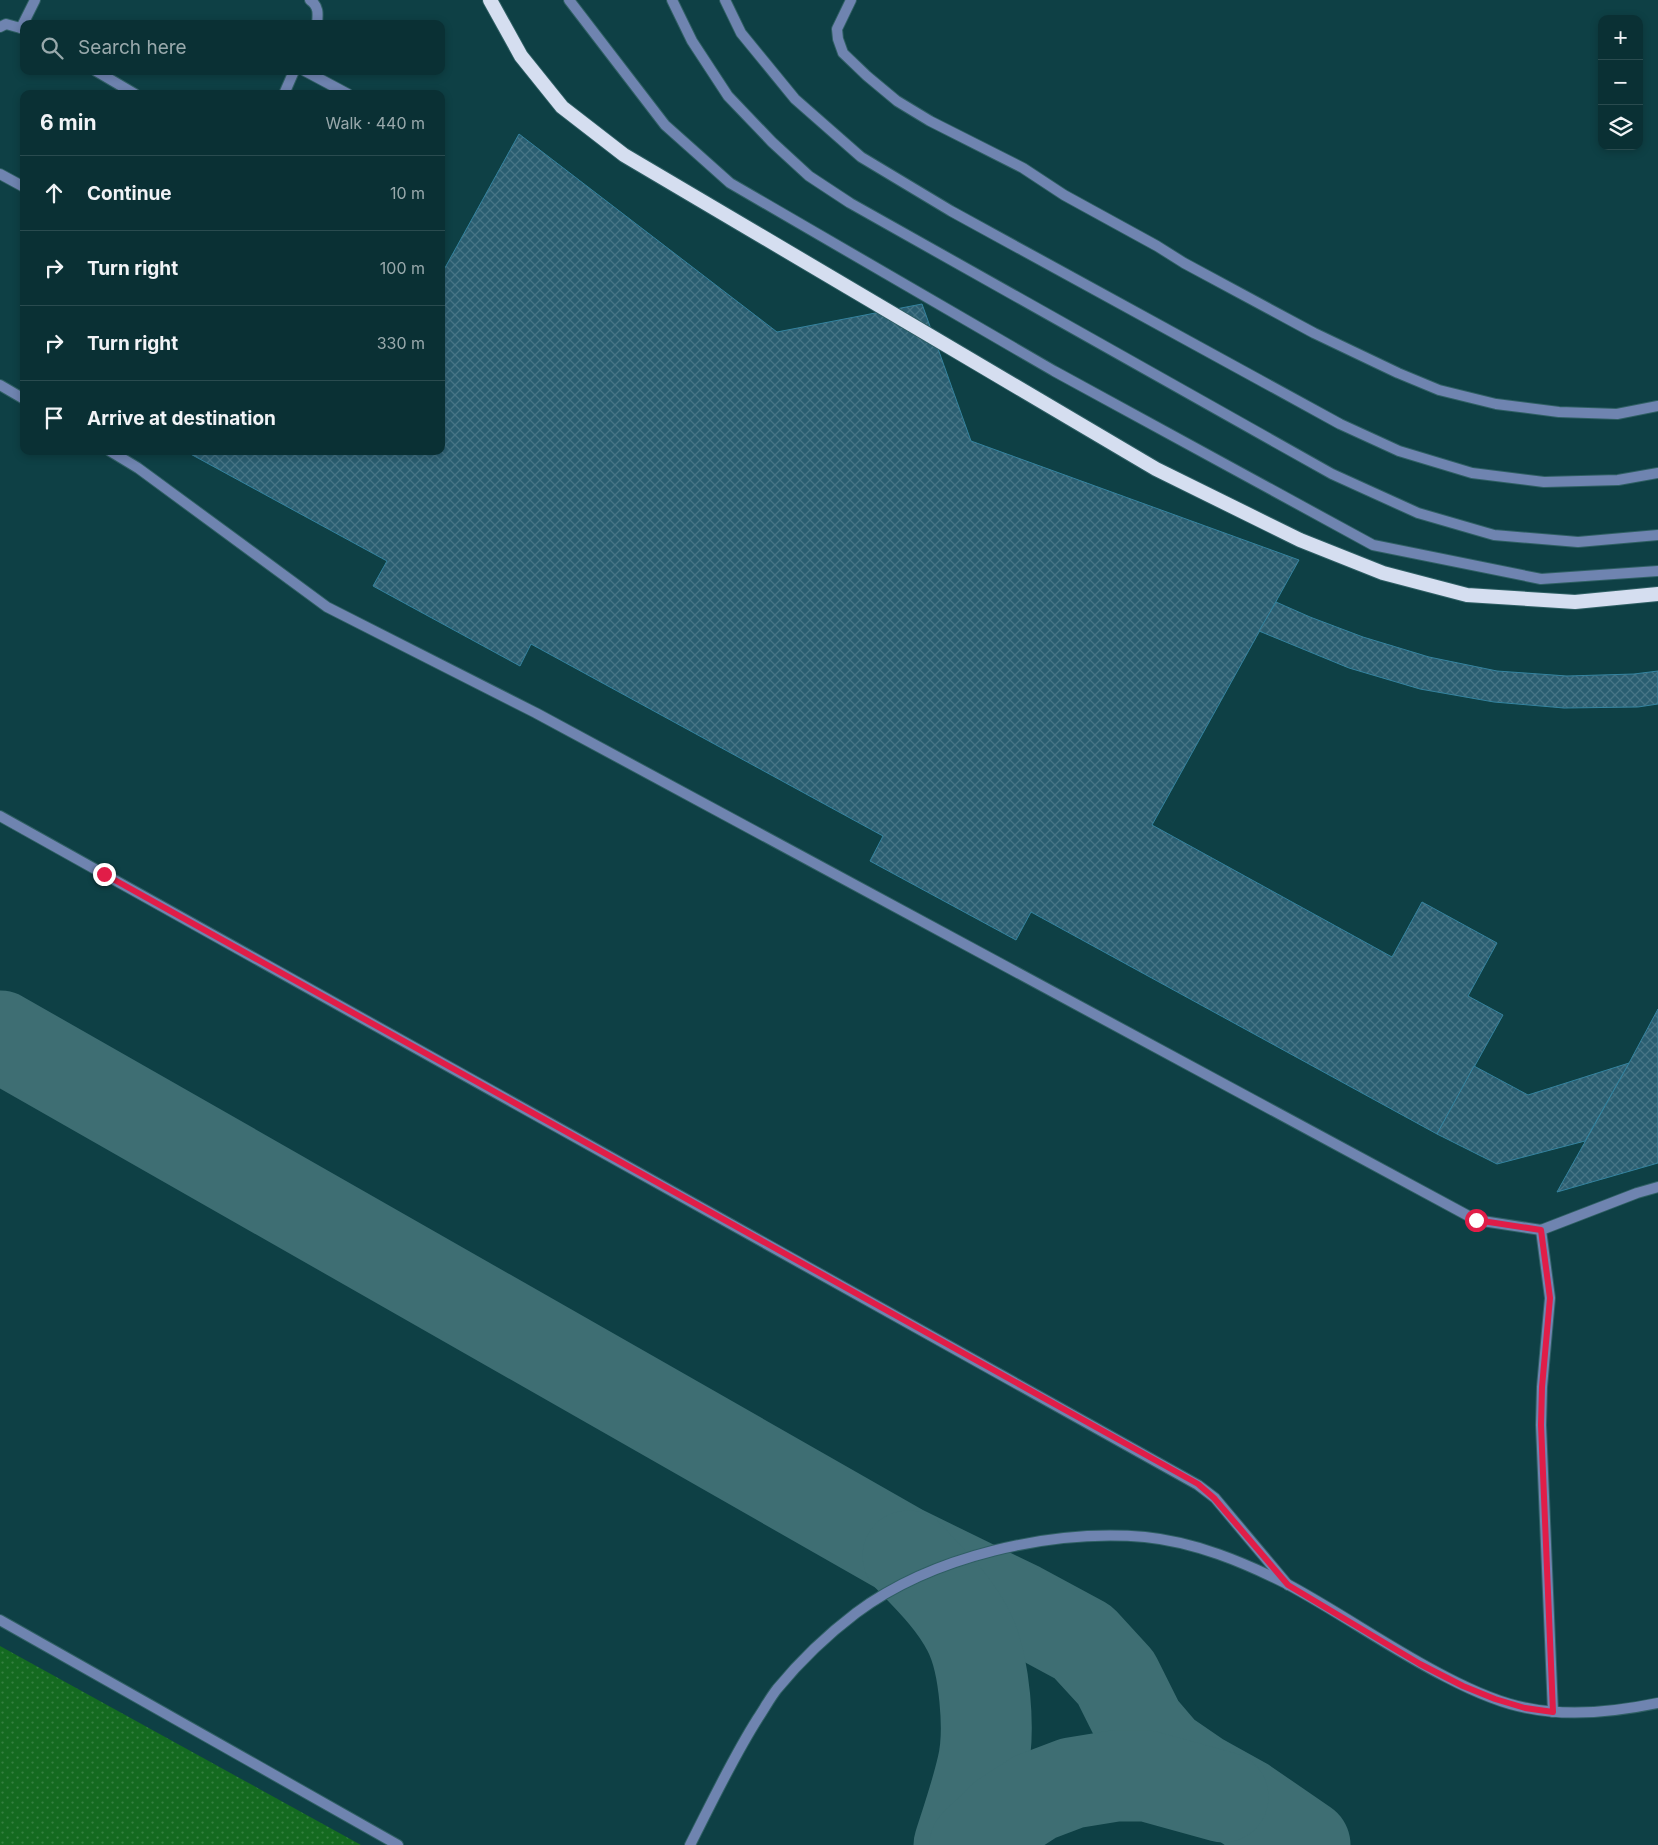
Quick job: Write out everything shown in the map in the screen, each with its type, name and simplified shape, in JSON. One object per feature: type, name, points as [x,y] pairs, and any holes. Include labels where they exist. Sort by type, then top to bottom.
[{"type":"highway","points":[[490,0],[521,56],[562,107],[624,155],[1156,469],[1300,540],[1383,573],[1466,595],[1575,602],[1658,594]]},
{"type":"street","points":[[26,20],[35,0]]},
{"type":"street","points":[[310,0],[314,3],[318,12],[317,20]]},
{"type":"street","points":[[569,0],[665,125],[730,183],[1054,371],[1374,545],[1541,580],[1658,571]]},
{"type":"street","points":[[672,0],[692,41],[728,96],[772,142],[809,176],[850,203],[1332,474],[1418,513],[1494,534],[1578,542],[1658,536]]},
{"type":"street","points":[[725,0],[742,33],[795,99],[861,157],[951,211],[1340,424],[1399,451],[1472,473],[1544,482],[1618,480],[1658,473]]},
{"type":"street","points":[[850,0],[837,29],[838,40],[843,53],[897,101],[930,121],[1023,168],[1064,195],[1184,263],[1314,333],[1398,373],[1440,390],[1496,404],[1559,412],[1617,414],[1658,406]]},
{"type":"street","points":[[0,26],[6,24],[20,28]]},
{"type":"street","points":[[103,75],[128,90]]},
{"type":"street","points":[[286,90],[292,75]]},
{"type":"street","points":[[312,75],[341,90]]},
{"type":"street","points":[[0,174],[20,184]]},
{"type":"street","points":[[1,389],[20,397]]},
{"type":"street","points":[[117,455],[138,468],[327,607],[536,713],[1476,1220],[1541,1230],[1637,1193],[1658,1187]]},
{"type":"street","points":[[0,816],[1198,1484],[1214,1498],[1288,1585]]},
{"type":"street","points":[[1541,1230],[1550,1298],[1542,1387],[1541,1425],[1553,1712]]},
{"type":"street","points":[[690,1845],[742,1743],[776,1691],[813,1649],[857,1612],[900,1586],[952,1563],[999,1549],[1057,1538],[1147,1537],[1187,1545],[1229,1558],[1288,1585],[1420,1664],[1463,1686],[1495,1699],[1525,1708],[1553,1712],[1591,1713],[1658,1703]]},
{"type":"street","points":[[0,1620],[398,1845]]},
{"type":"green space","points":[[0,1646],[361,1845],[0,1845]]},
{"type":"building","points":[[519,134],[777,332],[922,304],[971,441],[1299,560],[1152,825],[1392,957],[1422,902],[1497,943],[1468,996],[1503,1015],[1437,1134],[1031,912],[1016,940],[870,861],[883,836],[531,644],[520,666],[373,586],[387,561],[192,455],[445,455],[445,268]]},
{"type":"building","points":[[1276,602],[1363,637],[1429,657],[1497,671],[1567,676],[1634,674],[1658,671],[1658,704],[1638,707],[1564,708],[1494,702],[1420,689],[1349,668],[1259,631]]},
{"type":"building","points":[[1658,1009],[1658,1163],[1557,1192],[1629,1063]]},
{"type":"building","points":[[1629,1063],[1585,1141],[1497,1164],[1437,1134],[1474,1066],[1528,1095]]},
{"type":"taxiway","points":[[0,1036],[903,1551],[1020,1608],[1083,1642],[1116,1678],[1140,1726],[1164,1754],[1199,1778],[1244,1803],[1305,1845]]},
{"type":"taxiway","points":[[908,1556],[941,1591],[962,1619],[974,1644],[979,1660],[985,1698],[985,1753],[977,1787],[959,1845]]},
{"type":"taxiway","points":[[975,1845],[1004,1817],[1035,1797],[1072,1783],[1115,1776],[1147,1776],[1223,1797]]},
{"type":"route","points":[[104,874],[1198,1484],[1214,1498],[1288,1585],[1420,1664],[1463,1686],[1495,1699],[1525,1708],[1553,1712],[1541,1425],[1542,1387],[1550,1298],[1541,1230],[1476,1220]]}]
